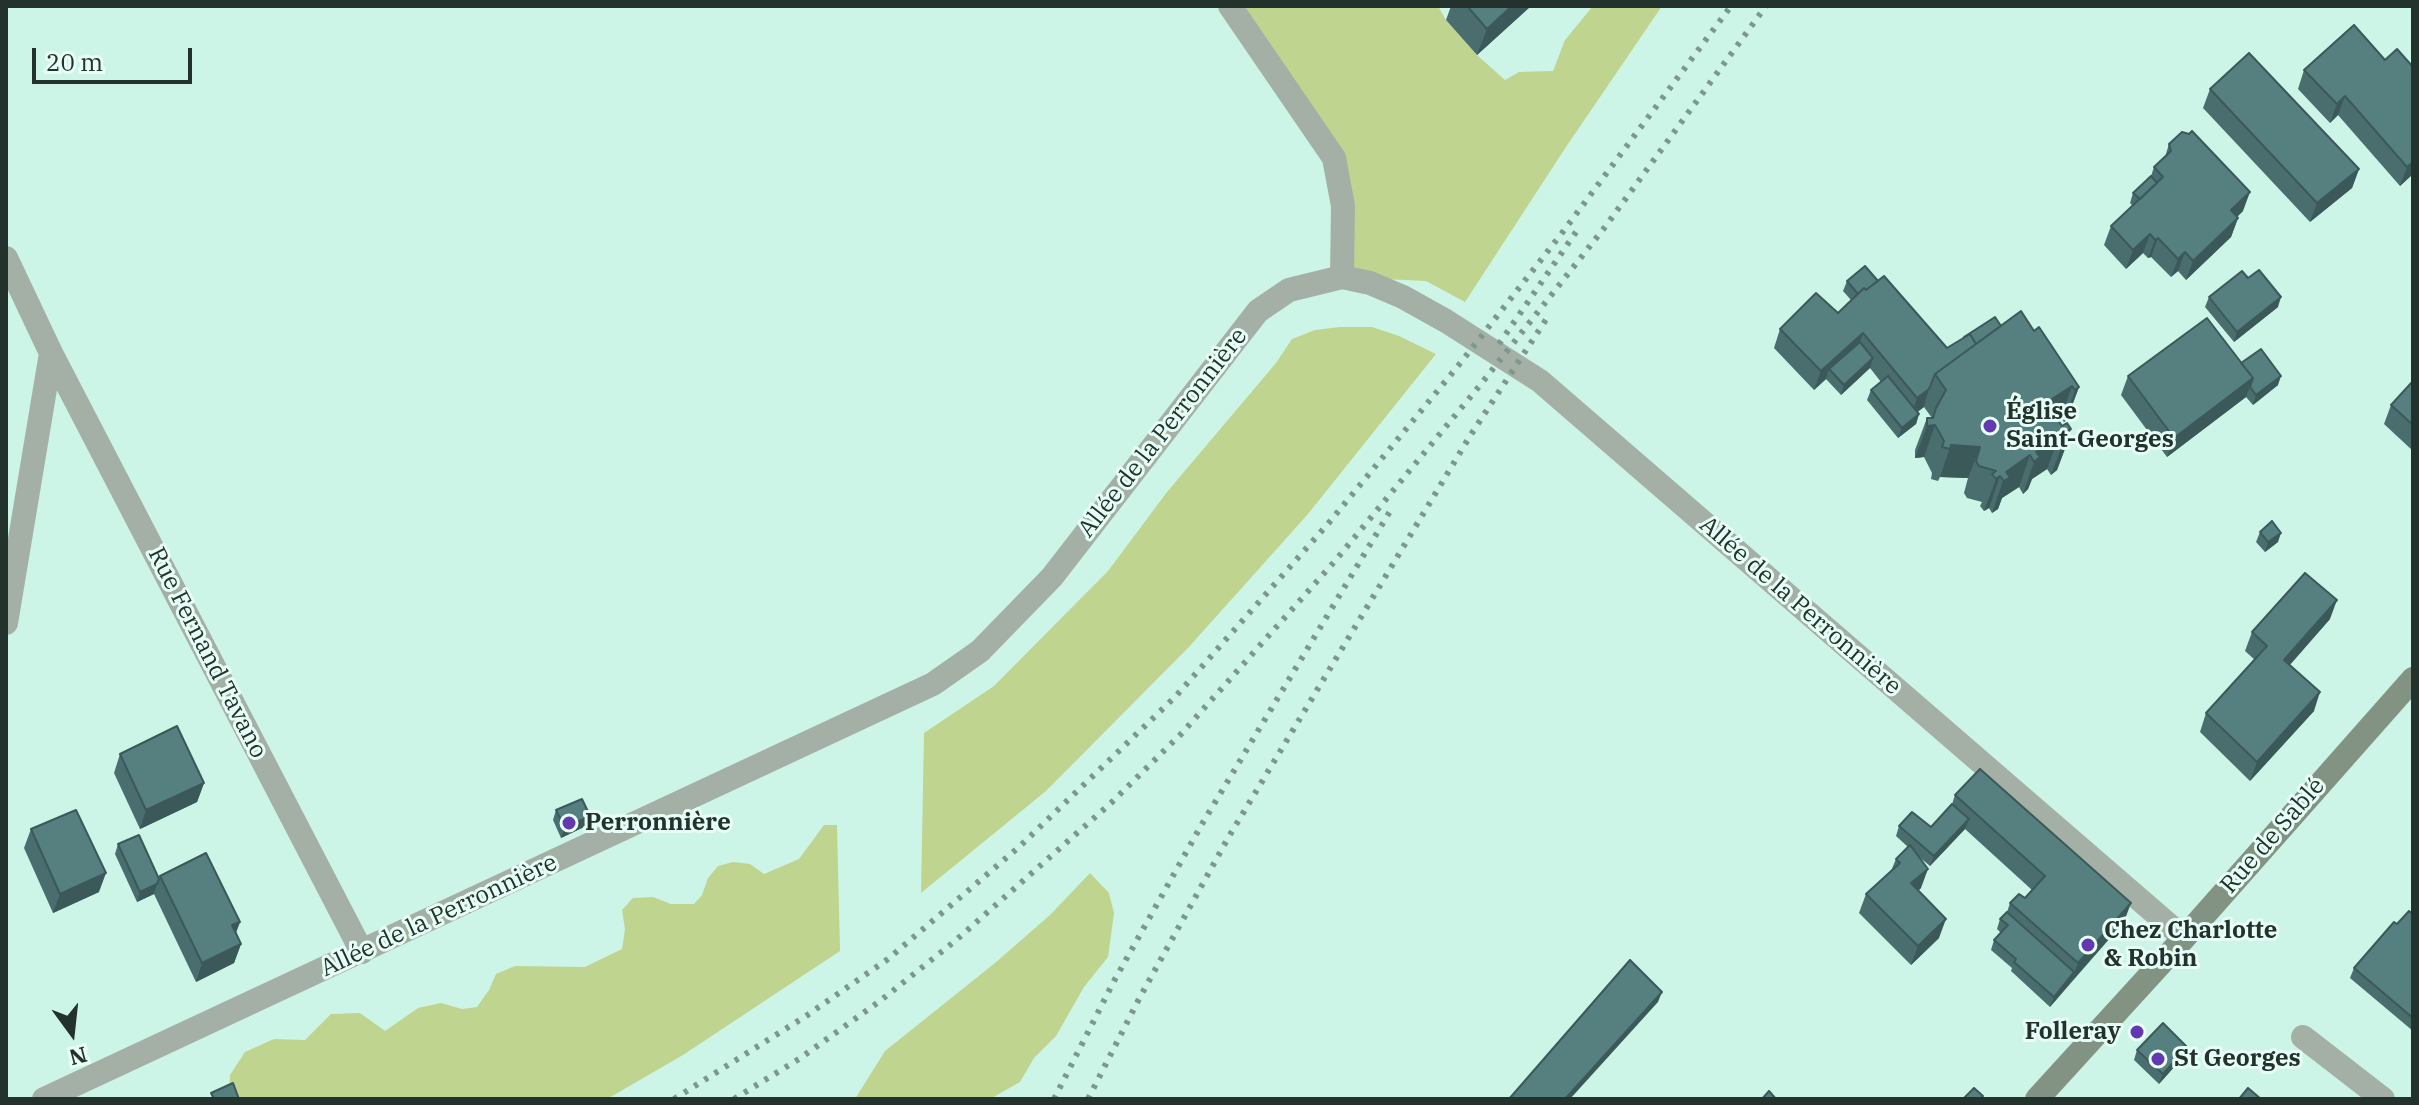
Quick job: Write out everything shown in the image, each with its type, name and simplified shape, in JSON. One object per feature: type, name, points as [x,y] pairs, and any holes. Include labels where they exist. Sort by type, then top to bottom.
[{"type":"main road","name":"Rue de Sablé","points":[[2037,1099],[2413,679]]},
{"type":"street","points":[[1230,6],[1334,158],[1343,206],[1342,277]]},
{"type":"street","name":"Rue Fernand Tavano","points":[[6,258],[51,353],[362,952]]},
{"type":"street","name":"Allée de la Perronnière","points":[[44,1099],[933,684],[980,651],[1052,577],[1258,311],[1289,290],[1342,277],[1370,283],[1403,297],[1540,381],[2184,938]]},
{"type":"street","points":[[6,623],[51,353]]},
{"type":"street","points":[[2303,1037],[2383,1099]]},
{"type":"green space","points":[[1230,6],[1438,6],[1446,20],[1477,55],[1505,80],[1519,72],[1553,71],[1565,40],[1593,6],[1662,6],[1465,302],[1426,281],[1342,277],[1334,158]]},
{"type":"green space","points":[[1372,327],[1436,354],[1308,514],[1188,648],[1046,791],[921,893],[924,733],[994,686],[1108,571],[1167,492],[1276,363],[1292,339],[1315,330]]},
{"type":"green space","points":[[824,825],[837,825],[840,951],[683,1055],[607,1099],[231,1099],[230,1075],[245,1052],[274,1039],[305,1040],[331,1014],[360,1013],[385,1031],[418,1008],[441,1003],[462,1009],[477,1007],[496,974],[515,966],[585,967],[622,949],[625,929],[622,910],[633,898],[653,897],[671,904],[694,904],[718,866],[733,862],[750,864],[764,874],[799,859]]},
{"type":"green space","points":[[1090,873],[1109,893],[1114,913],[1108,957],[1084,987],[1056,1036],[1034,1058],[1020,1082],[990,1099],[855,1099],[885,1051],[995,963],[1050,915]]},
{"type":"building","points":[[1467,6],[1512,6],[1487,29]]},
{"type":"building","points":[[2354,25],[2385,60],[2397,49],[2413,67],[2413,162],[2407,167],[2345,96],[2337,104],[2304,70]]},
{"type":"building","points":[[2249,53],[2359,169],[2317,203],[2210,89]]},
{"type":"building","points":[[2192,131],[2250,192],[2231,210],[2238,218],[2193,261],[2185,252],[2178,259],[2150,234],[2133,250],[2111,226],[2163,177],[2154,167],[2171,151],[2169,144],[2182,132],[2189,134]]},
{"type":"building","points":[[2151,176],[2157,183],[2140,199],[2133,193]]},
{"type":"building","points":[[1865,266],[1878,281],[1858,294],[1847,281]]},
{"type":"building","points":[[2259,270],[2281,297],[2237,332],[2209,297],[2242,271],[2248,278]]},
{"type":"building","points":[[1884,276],[1947,348],[1970,334],[1976,344],[1935,374],[1929,389],[1917,398],[1863,333],[1821,371],[1780,329],[1816,293],[1838,313],[1864,288],[1866,290]]},
{"type":"building","name":"Église Saint-Georges","points":[[2021,311],[2034,331],[2039,327],[2079,387],[2075,390],[2072,386],[2046,403],[2062,426],[2067,423],[2071,429],[2065,432],[2069,438],[2063,443],[2059,437],[2036,452],[2040,457],[2034,462],[2030,455],[2006,472],[2010,477],[2004,481],[1992,474],[1996,471],[1979,466],[1976,461],[1980,447],[1942,447],[1944,441],[1935,425],[1927,426],[1927,418],[1933,418],[1946,390],[1935,374]]},
{"type":"building","points":[[1995,317],[2001,326],[1976,344],[1970,334],[1964,337]]},
{"type":"building","points":[[2207,318],[2253,378],[2174,438],[2128,376]]},
{"type":"building","points":[[1860,342],[1873,358],[1844,385],[1829,369]]},
{"type":"building","points":[[2261,349],[2281,376],[2256,395],[2250,387],[2253,378],[2241,363]]},
{"type":"building","points":[[1888,376],[1919,414],[1902,428],[1871,390]]},
{"type":"building","points":[[2413,381],[2413,425],[2391,405]]},
{"type":"building","points":[[2272,521],[2281,533],[2268,542],[2260,532]]},
{"type":"building","points":[[2305,573],[2337,600],[2284,660],[2320,692],[2257,762],[2206,713],[2267,646],[2252,632]]},
{"type":"building","points":[[177,726],[204,783],[146,810],[120,754]]},
{"type":"building","points":[[1980,769],[2131,903],[2078,963],[2010,903],[2019,894],[2025,898],[2045,876],[1955,795]]},
{"type":"building","points":[[582,799],[590,816],[565,828],[556,810]]},
{"type":"building","points":[[1952,804],[1969,819],[1934,856],[1899,826],[1912,812],[1931,827]]},
{"type":"building","points":[[76,810],[106,873],[60,894],[31,829]]},
{"type":"building","points":[[139,835],[159,879],[157,884],[140,892],[118,844]]},
{"type":"building","points":[[1910,845],[1928,869],[1911,883],[1946,919],[1918,946],[1866,894],[1900,863],[1896,859]]},
{"type":"building","points":[[206,853],[240,922],[232,925],[241,944],[202,963],[160,876]]},
{"type":"building","points":[[2409,911],[2413,914],[2413,1018],[2354,968],[2394,922],[2397,924]]},
{"type":"building","points":[[2007,912],[2074,972],[2054,997],[1994,940],[2008,925],[2000,919]]},
{"type":"building","points":[[1630,960],[1662,992],[1565,1099],[1509,1099]]},
{"type":"building","name":"St Georges","points":[[2163,1023],[2187,1047],[2163,1074],[2137,1050]]},
{"type":"building","points":[[233,1083],[239,1099],[214,1099],[211,1093]]},
{"type":"building","points":[[1974,1088],[1983,1096],[1980,1099],[1963,1099]]},
{"type":"building","points":[[2248,1088],[2261,1099],[2239,1099]]},
{"type":"building","points":[[1769,1091],[1776,1099],[1762,1099]]},
{"type":"railway","points":[[674,1099],[806,1016],[888,959],[1019,847],[1175,697],[1327,525],[1458,366],[1562,233],[1731,6]]},
{"type":"railway","points":[[734,1099],[799,1059],[880,1001],[955,941],[1111,803],[1182,733],[1335,561],[1481,384],[1605,227],[1766,6]]},
{"type":"railway","points":[[1499,344],[1576,232]]},
{"type":"railway","points":[[1088,1099],[1228,838],[1470,436],[1549,315]]},
{"type":"railway","points":[[1054,1099],[1114,981],[1202,824],[1392,508]]},
{"type":"place","name":"Église Saint-Georges","points":[[1990,426]]},
{"type":"place","name":"Perronnière","points":[[569,823]]},
{"type":"place","name":"Chez Charlotte & Robin","points":[[2088,945]]},
{"type":"place","name":"Folleray","points":[[2137,1032]]},
{"type":"place","name":"St Georges","points":[[2158,1059]]}]
